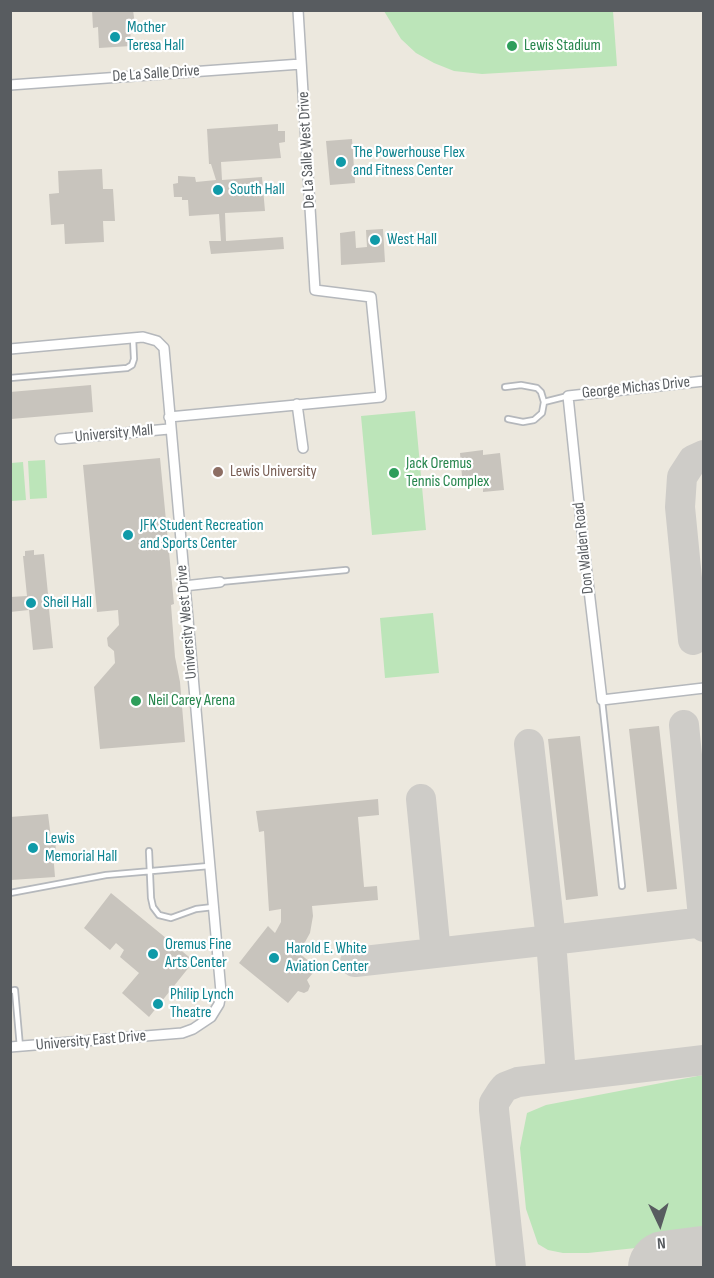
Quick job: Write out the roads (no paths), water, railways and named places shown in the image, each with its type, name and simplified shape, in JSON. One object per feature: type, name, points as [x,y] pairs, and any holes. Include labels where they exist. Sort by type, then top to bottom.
[{"type":"street","name":"De La Salle West Drive","points":[[297,404],[381,397],[371,297],[315,290],[298,10]]},
{"type":"street","name":"De La Salle Drive","points":[[10,85],[302,64]]},
{"type":"street","name":"University West Drive","points":[[133,338],[144,337],[157,341],[164,348],[221,992]]},
{"type":"street","points":[[10,349],[133,338]]},
{"type":"street","name":"George Michas Drive","points":[[568,396],[704,381]]},
{"type":"street","name":"Don Walden Road","points":[[568,396],[602,700]]},
{"type":"street","points":[[169,417],[297,404],[303,448]]},
{"type":"street","name":"University Mall","points":[[60,439],[170,429]]},
{"type":"street","points":[[184,585],[220,582]]},
{"type":"street","points":[[602,700],[704,688]]},
{"type":"street","name":"University East Drive","points":[[15,1047],[171,1034],[193,1029],[211,1017],[219,1004],[221,992]]},
{"type":"lane","points":[[10,378],[127,368],[132,365],[134,359],[133,338]]},
{"type":"lane","points":[[505,387],[520,385],[537,388],[544,402],[542,413],[534,420],[523,422],[508,419]]},
{"type":"lane","points":[[544,402],[568,396]]},
{"type":"lane","points":[[220,582],[346,570]]},
{"type":"lane","points":[[602,700],[621,886]]},
{"type":"lane","points":[[149,851],[151,898],[153,907],[159,915],[171,918],[196,909],[213,907]]},
{"type":"lane","points":[[10,893],[106,875],[209,866]]},
{"type":"lane","points":[[10,991],[15,990],[17,1019],[15,1047]]},
{"type":"lane","points":[[10,1020],[17,1019]]},
{"type":"place","name":"Mother Teresa Hall","points":[[115,37]]},
{"type":"place","name":"Lewis Stadium","points":[[512,46]]},
{"type":"place","name":"The Powerhouse Flex and Fitness Center","points":[[341,162]]},
{"type":"place","name":"South Hall","points":[[218,190]]},
{"type":"place","name":"West Hall","points":[[375,240]]},
{"type":"place","name":"Lewis University","points":[[218,472]]},
{"type":"place","name":"Jack Oremus Tennis Complex","points":[[394,473]]},
{"type":"place","name":"JFK Student Recreation and Sports Center","points":[[128,535]]},
{"type":"place","name":"Sheil Hall","points":[[31,603]]},
{"type":"place","name":"Neil Carey Arena","points":[[136,701]]},
{"type":"place","name":"Lewis Memorial Hall","points":[[33,848]]},
{"type":"place","name":"Oremus Fine Arts Center","points":[[153,954]]},
{"type":"place","name":"Harold E. White Aviation Center","points":[[274,958]]},
{"type":"place","name":"Philip Lynch Theatre","points":[[158,1004]]}]
